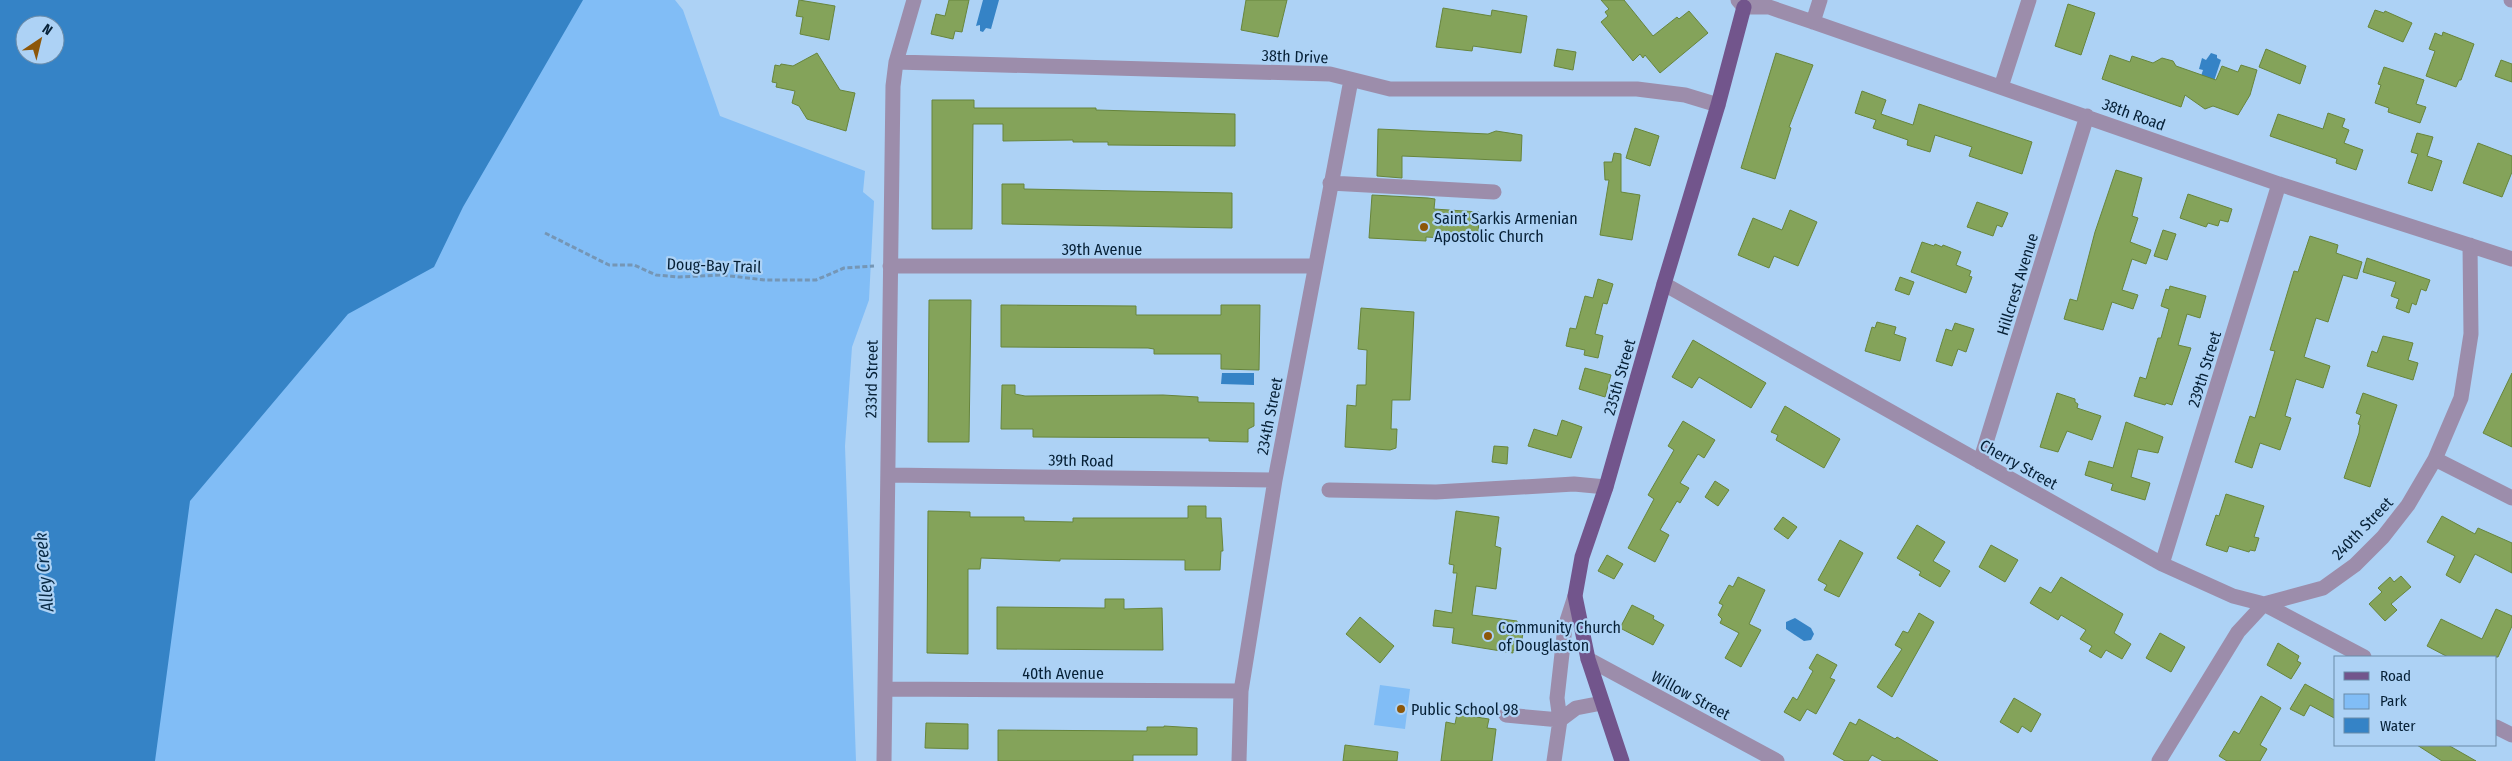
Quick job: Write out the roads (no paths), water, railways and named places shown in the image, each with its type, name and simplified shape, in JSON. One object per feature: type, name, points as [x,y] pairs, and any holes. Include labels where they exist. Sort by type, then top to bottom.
[{"type":"main road","name":"235th Street","points":[[1575,596],[1582,557],[1606,487],[1718,105],[1741,4]]},
{"type":"main road","points":[[1575,596],[1588,659],[1622,761]]},
{"type":"street","name":"233rd Street","points":[[884,761],[893,86],[896,62],[914,0]]},
{"type":"street","points":[[1813,22],[1820,0]]},
{"type":"street","points":[[2001,87],[2029,0]]},
{"type":"street","name":"38th Road","points":[[1741,4],[1769,7],[2279,184],[2512,259]]},
{"type":"street","name":"38th Drive","points":[[896,62],[1330,74],[1390,89],[1637,89],[1685,95],[1718,105]]},
{"type":"street","name":"234th Street","points":[[1240,761],[1241,691],[1275,480],[1351,80]]},
{"type":"street","name":"Hillcrest Avenue","points":[[1980,462],[2087,116]]},
{"type":"street","points":[[1330,183],[1494,192]]},
{"type":"street","name":"239th Street","points":[[2162,564],[2279,184]]},
{"type":"street","name":"240th Street","points":[[2264,604],[2323,588],[2355,564],[2383,537],[2408,505],[2435,459],[2461,398],[2468,367],[2471,334],[2470,245]]},
{"type":"street","name":"39th Avenue","points":[[890,266],[1315,266]]},
{"type":"street","name":"Cherry Street","points":[[1664,284],[2162,564],[2233,596],[2264,604],[2362,656]]},
{"type":"street","points":[[2435,459],[2512,498]]},
{"type":"street","name":"39th Road","points":[[888,475],[1275,480]]},
{"type":"street","points":[[1329,490],[1436,492],[1574,484],[1606,487]]},
{"type":"street","name":"235th Street","points":[[1554,761],[1560,720],[1557,698],[1565,627],[1575,596]]},
{"type":"street","points":[[2159,761],[2238,632],[2264,604]]},
{"type":"street","name":"Willow Street","points":[[1588,659],[1777,761]]},
{"type":"street","name":"40th Avenue","points":[[885,689],[1241,691]]},
{"type":"street","points":[[1506,716],[1560,720],[1576,708],[1602,703]]},
{"type":"street","points":[[2497,727],[2512,735]]},
{"type":"water","name":"Alley Creek","points":[[0,0],[583,0],[463,207],[434,267],[348,314],[190,501],[155,761],[0,761]]},
{"type":"water","points":[[983,0],[999,0],[991,29],[986,28],[983,32],[980,31],[980,25],[976,26]]},
{"type":"water","points":[[2211,53],[2217,55],[2217,58],[2221,60],[2212,87],[2199,82],[2203,70],[2199,69],[2202,58],[2206,60]]},
{"type":"water","points":[[1222,373],[1254,373],[1254,385],[1221,384]]},
{"type":"water","points":[[1795,618],[1811,628],[1814,634],[1811,640],[1804,641],[1786,629],[1786,622]]},
{"type":"place","name":"Saint Sarkis Armenian Apostolic Church","points":[[1424,227]]},
{"type":"place","name":"Community Church of Douglaston","points":[[1488,636]]},
{"type":"place","name":"Public School 98","points":[[1401,709]]}]
